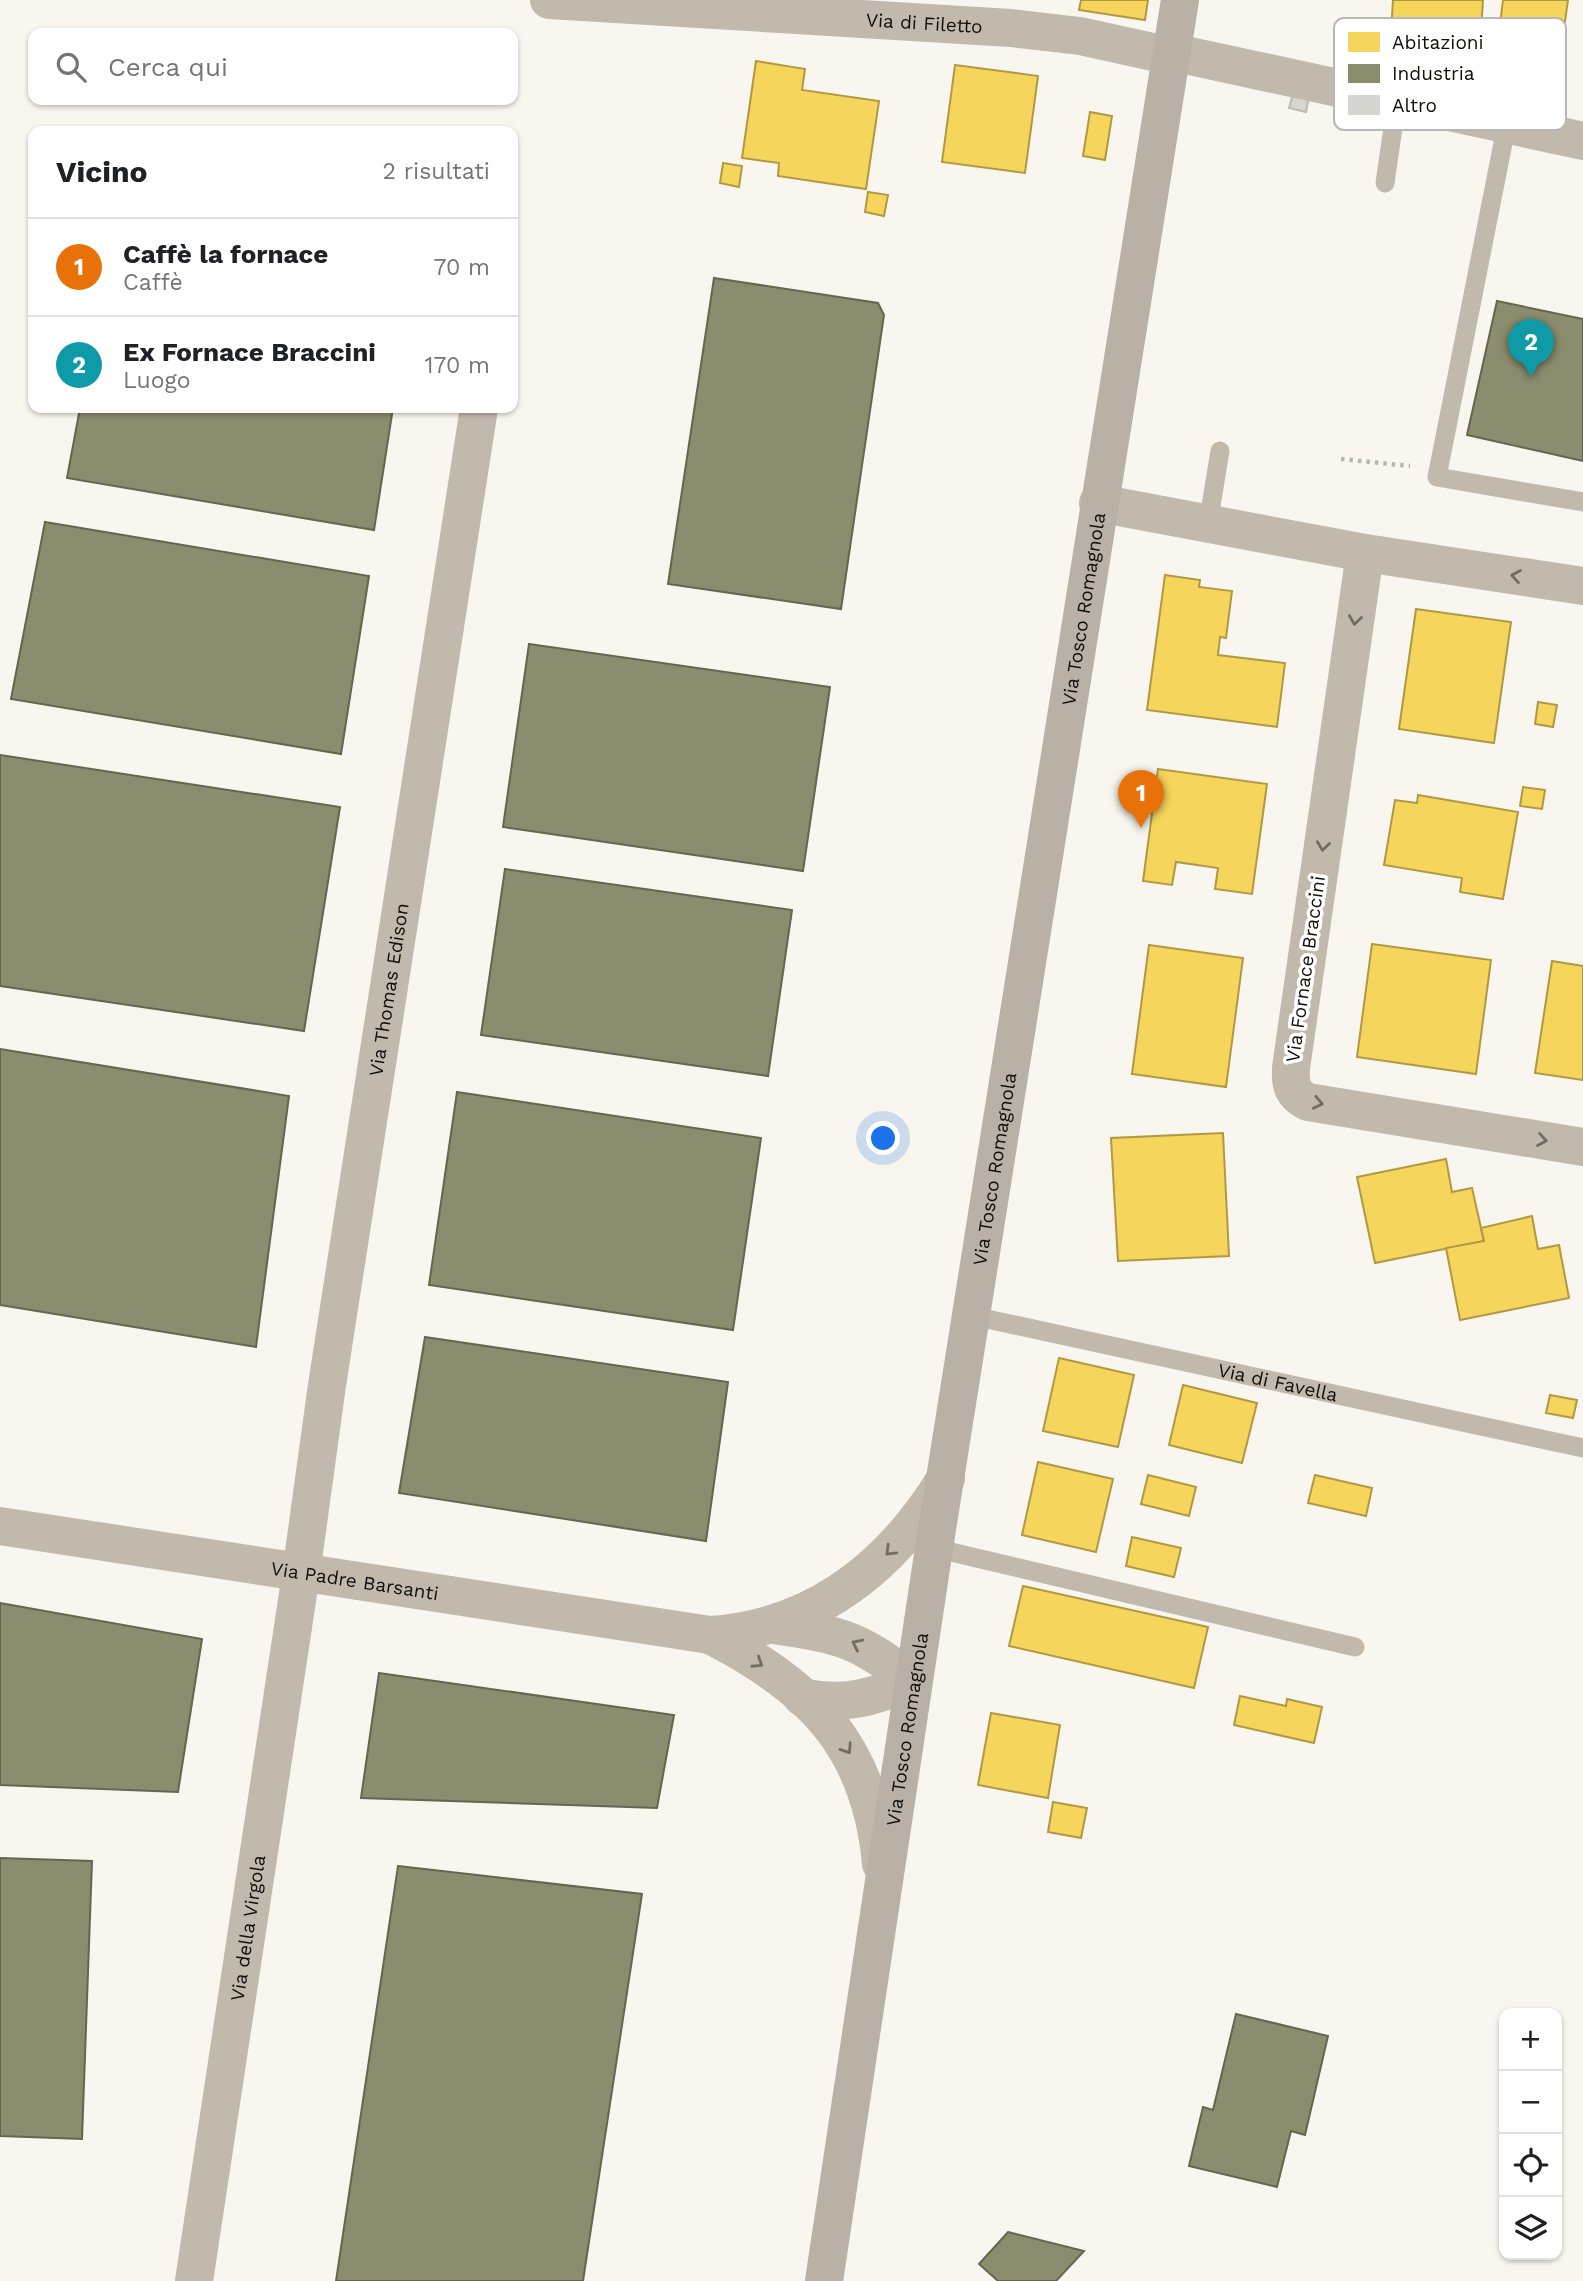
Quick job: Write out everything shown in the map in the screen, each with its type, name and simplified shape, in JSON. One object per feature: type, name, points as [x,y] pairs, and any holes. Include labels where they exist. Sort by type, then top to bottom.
[{"type":"main road","name":"Via Tosco Romagnola","points":[[824,2281],[913,1682],[973,1316],[1098,503],[1180,0]]},
{"type":"street","name":"Via di Filetto","points":[[549,0],[1021,29],[1080,36],[1171,56],[1191,56],[1334,87]]},
{"type":"street","name":"Via di Filetto","points":[[1537,130],[1583,141]]},
{"type":"street","name":"Via Thomas Edison","points":[[301,1574],[327,1385],[478,413]]},
{"type":"street","points":[[1098,503],[1365,553],[1583,586]]},
{"type":"street","name":"Via Fornace Braccini","points":[[1365,553],[1291,1068],[1291,1087],[1298,1096],[1308,1102],[1583,1147]]},
{"type":"street","name":"Via Padre Barsanti","points":[[0,1526],[301,1574],[710,1634],[774,1625],[853,1584],[907,1534],[946,1478]]},
{"type":"street","name":"Via della Virgola","points":[[194,2281],[301,1574]]},
{"type":"street","name":"Via Padre Barsanti","points":[[774,1625],[820,1632],[857,1643],[913,1682]]},
{"type":"street","name":"Via Padre Barsanti","points":[[710,1634],[772,1671],[802,1697],[843,1742],[863,1777],[878,1829],[883,1883]]},
{"type":"street","points":[[802,1697],[841,1703],[871,1698],[913,1682]]},
{"type":"lane","points":[[1385,183],[1393,130]]},
{"type":"lane","points":[[1506,130],[1437,477],[1583,502]]},
{"type":"lane","points":[[1208,524],[1220,451]]},
{"type":"lane","name":"Via di Favella","points":[[973,1316],[1583,1448]]},
{"type":"lane","points":[[934,1548],[1355,1647]]},
{"type":"path","points":[[1341,458],[1439,469]]},
{"type":"building: Abitazioni","points":[[1081,0],[1148,0],[1145,20],[1079,10]]},
{"type":"building: Abitazioni","points":[[1393,0],[1483,0],[1482,18],[1392,18]]},
{"type":"building: Abitazioni","points":[[1503,0],[1568,0],[1565,18],[1501,18]]},
{"type":"building: Abitazioni","points":[[756,61],[805,69],[802,90],[879,101],[866,189],[778,176],[779,163],[742,158]]},
{"type":"building: Abitazioni","points":[[955,65],[1038,76],[1025,173],[942,162]]},
{"type":"building: Abitazioni","points":[[1090,112],[1112,116],[1105,160],[1083,156]]},
{"type":"building: Abitazioni","points":[[723,163],[742,166],[739,187],[720,183]]},
{"type":"building: Abitazioni","points":[[868,192],[888,195],[884,216],[865,212]]},
{"type":"building: Abitazioni","points":[[1165,575],[1200,580],[1199,587],[1232,591],[1226,638],[1220,637],[1218,655],[1285,663],[1277,727],[1147,710]]},
{"type":"building: Abitazioni","points":[[1416,609],[1511,622],[1494,743],[1399,729]]},
{"type":"building: Abitazioni","points":[[1538,702],[1557,705],[1553,727],[1535,724]]},
{"type":"building: Abitazioni","points":[[1158,769],[1267,784],[1252,894],[1215,889],[1218,868],[1176,862],[1172,885],[1143,881]]},
{"type":"building: Abitazioni","points":[[1523,787],[1545,790],[1542,809],[1520,806]]},
{"type":"building: Abitazioni","points":[[1418,795],[1518,812],[1503,899],[1460,892],[1462,878],[1384,865],[1395,800],[1417,803]]},
{"type":"building: Abitazioni","points":[[1372,944],[1491,960],[1476,1074],[1357,1057]]},
{"type":"building: Abitazioni","points":[[1149,945],[1243,958],[1226,1087],[1132,1074]]},
{"type":"building: Abitazioni","points":[[1552,961],[1583,966],[1583,1080],[1535,1073]]},
{"type":"building: Abitazioni","points":[[1223,1133],[1229,1256],[1118,1261],[1111,1138]]},
{"type":"building: Abitazioni","points":[[1446,1159],[1452,1192],[1472,1188],[1484,1241],[1375,1263],[1357,1177]]},
{"type":"building: Abitazioni","points":[[1532,1216],[1538,1249],[1559,1245],[1569,1298],[1460,1320],[1446,1248],[1484,1241],[1481,1228]]},
{"type":"building: Abitazioni","points":[[1059,1358],[1134,1375],[1118,1447],[1043,1431]]},
{"type":"building: Abitazioni","points":[[1183,1385],[1257,1403],[1242,1463],[1169,1445]]},
{"type":"building: Abitazioni","points":[[1550,1395],[1577,1400],[1573,1418],[1546,1413]]},
{"type":"building: Abitazioni","points":[[1038,1462],[1113,1479],[1096,1552],[1022,1535]]},
{"type":"building: Abitazioni","points":[[1148,1475],[1196,1487],[1189,1516],[1141,1504]]},
{"type":"building: Abitazioni","points":[[1315,1475],[1372,1488],[1366,1516],[1308,1503]]},
{"type":"building: Abitazioni","points":[[1132,1537],[1181,1548],[1174,1577],[1126,1566]]},
{"type":"building: Abitazioni","points":[[1023,1586],[1208,1627],[1194,1688],[1009,1646]]},
{"type":"building: Abitazioni","points":[[1240,1696],[1286,1706],[1287,1699],[1322,1707],[1314,1743],[1234,1725]]},
{"type":"building: Abitazioni","points":[[991,1713],[1060,1725],[1048,1798],[978,1785]]},
{"type":"building: Abitazioni","points":[[1053,1802],[1087,1808],[1081,1838],[1048,1832]]},
{"type":"building: Industria","points":[[714,278],[878,303],[884,315],[841,609],[668,584]]},
{"type":"building: Industria","points":[[1497,301],[1583,319],[1583,461],[1467,435]]},
{"type":"building: Industria","points":[[79,413],[392,413],[374,530],[67,478]]},
{"type":"building: Industria","points":[[45,522],[369,576],[341,754],[11,699]]},
{"type":"building: Industria","points":[[529,644],[830,687],[803,871],[503,827]]},
{"type":"building: Industria","points":[[0,755],[340,807],[304,1031],[0,986]]},
{"type":"building: Industria","points":[[505,869],[792,910],[768,1076],[481,1035]]},
{"type":"building: Industria","points":[[0,1049],[289,1096],[256,1347],[0,1305]]},
{"type":"building: Industria","points":[[457,1092],[761,1138],[733,1330],[429,1285]]},
{"type":"building: Industria","points":[[425,1337],[728,1382],[706,1541],[399,1493]]},
{"type":"building: Industria","points":[[0,1603],[202,1639],[178,1792],[0,1785]]},
{"type":"building: Industria","points":[[379,1673],[674,1715],[657,1808],[361,1798]]},
{"type":"building: Industria","points":[[0,1858],[92,1861],[82,2139],[0,2136]]},
{"type":"building: Industria","points":[[398,1866],[642,1894],[583,2281],[336,2281]]},
{"type":"building: Industria","points":[[1236,2014],[1328,2036],[1305,2135],[1291,2131],[1277,2187],[1189,2166],[1203,2107],[1213,2110]]},
{"type":"building: Industria","points":[[1008,2232],[1084,2251],[1056,2281],[998,2281],[979,2264]]},
{"type":"building: Altro","points":[[1293,93],[1309,96],[1306,112],[1289,108]]},
{"type":"place","name":"Ex Fornace Braccini","points":[[1531,377]]},
{"type":"place","name":"Caffè la fornace","points":[[1141,828]]}]
